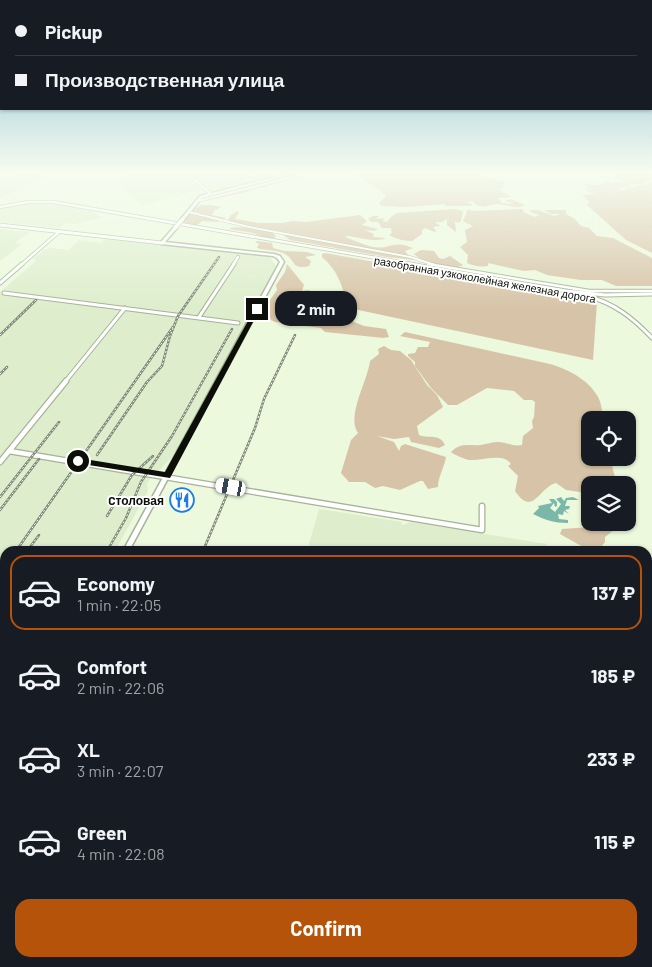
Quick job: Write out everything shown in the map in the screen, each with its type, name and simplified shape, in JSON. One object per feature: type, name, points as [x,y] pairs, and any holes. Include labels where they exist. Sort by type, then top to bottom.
[{"type":"main road","points":[[162,243],[184,218]]},
{"type":"main road","points":[[129,546],[282,259],[270,254],[162,243]]},
{"type":"street","points":[[147,218],[566,291],[605,295],[652,292]]},
{"type":"street","points":[[212,218],[249,228],[410,256],[429,264],[478,273],[589,291],[652,292]]},
{"type":"street","points":[[0,226],[162,243]]},
{"type":"street","points":[[0,283],[59,232]]},
{"type":"street","name":"разобранная узкоколейная железная дорога","points":[[259,238],[591,297],[610,304],[628,314],[652,338]]},
{"type":"street","name":"разобранная узкоколейная железная дорога","points":[[280,241],[306,247]]},
{"type":"street","points":[[199,317],[238,257]]},
{"type":"street","points":[[4,293],[238,323]]},
{"type":"street","points":[[1,460],[125,308]]},
{"type":"street","points":[[10,451],[482,530],[482,506]]},
{"type":"shaded area","points":[[0,218],[101,218],[74,224],[65,223],[60,228],[0,222]]},
{"type":"shaded area","points":[[187,218],[226,218],[217,222],[202,221],[196,226],[183,224]]},
{"type":"shaded area","points":[[229,218],[235,218],[259,223],[282,223],[336,218],[364,218],[367,221],[362,225],[378,229],[374,231],[365,230],[374,234],[373,237],[386,238],[372,240],[345,237],[365,245],[380,248],[399,245],[409,246],[413,248],[405,251],[415,260],[290,240],[278,231],[273,233],[276,236],[274,238],[265,238],[253,233],[229,229],[233,227],[249,227],[228,221]]},
{"type":"shaded area","points":[[384,218],[383,221],[387,222],[390,218],[462,218],[458,223],[455,221],[456,232],[447,225],[447,219],[442,222],[435,222],[440,226],[433,227],[435,232],[425,228],[422,230],[422,234],[412,241],[400,240],[389,235],[392,233],[391,228],[382,228],[378,222],[372,222],[368,219]]},
{"type":"shaded area","points":[[464,218],[573,218],[581,226],[589,228],[597,236],[613,238],[652,258],[652,286],[616,286],[602,280],[581,280],[547,275],[535,270],[524,271],[488,263],[488,266],[475,266],[467,263],[468,255],[460,247],[467,242],[465,230],[473,226],[463,221]]},
{"type":"shaded area","points":[[602,218],[652,218],[652,253],[626,240]]},
{"type":"shaded area","points":[[0,229],[30,232],[14,243],[22,244],[0,261]]},
{"type":"shaded area","points":[[105,239],[270,257],[276,267],[179,449],[160,470],[154,472],[147,484],[148,491],[118,546],[0,546],[0,292],[36,261],[34,258],[44,250],[50,248],[68,250],[79,240],[101,243]]},
{"type":"shaded area","points":[[255,242],[272,243],[273,248],[284,251],[307,252],[316,255],[305,257],[311,261],[309,266],[299,267],[282,252],[257,248],[259,244]]},
{"type":"shaded area","points":[[421,250],[434,251],[439,258],[443,259],[450,256],[463,265],[451,268],[437,266],[414,254]]},
{"type":"shaded area","points":[[325,253],[597,302],[593,360],[349,308],[342,286],[333,268],[322,257],[322,254]]},
{"type":"shaded area","points":[[287,264],[304,285],[302,291],[309,290],[321,305],[332,313],[364,326],[386,329],[389,337],[325,332],[321,328],[271,320],[269,315],[263,314],[265,307],[277,290],[276,285],[285,272]]},
{"type":"shaded area","points":[[405,332],[550,364],[571,372],[584,380],[594,391],[602,411],[581,411],[581,466],[612,466],[615,476],[581,476],[581,493],[566,490],[556,483],[536,499],[527,502],[521,499],[515,491],[518,476],[508,466],[511,464],[507,460],[492,458],[469,460],[451,452],[465,445],[501,442],[522,445],[523,436],[533,428],[532,421],[535,402],[524,400],[514,391],[487,388],[457,405],[448,405],[431,388],[415,366],[415,362],[408,356],[408,354],[415,353],[418,347],[428,347],[430,342],[400,336]]},
{"type":"shaded area","points":[[384,346],[391,350],[400,351],[411,360],[427,385],[437,395],[443,407],[417,426],[419,435],[440,439],[445,445],[439,448],[411,442],[409,437],[394,439],[377,436],[394,442],[399,451],[401,446],[405,444],[446,457],[438,487],[428,489],[423,481],[420,481],[400,490],[383,486],[375,488],[365,482],[349,482],[341,473],[351,440],[358,433],[355,426],[356,408],[370,361],[379,354],[378,349]]},
{"type":"shaded area","points":[[319,509],[402,522],[401,524],[403,525],[411,522],[547,544],[547,546],[308,546]]},
{"type":"shaded area","points":[[581,528],[581,531],[612,531],[605,537],[605,542],[602,546],[581,546],[560,534],[562,529]]},
{"type":"water","points":[[561,497],[564,501],[566,498],[573,497],[579,500],[567,500],[565,506],[570,506],[569,509],[565,510],[569,514],[564,511],[563,515],[558,514],[559,519],[568,520],[568,523],[550,521],[533,514],[539,508],[538,506],[552,503],[549,499],[554,499],[557,502],[557,506],[555,507],[554,503],[550,508],[555,512],[561,504],[556,499]]},
{"type":"railway","points":[[97,455],[147,382],[162,366],[170,336],[178,316],[219,257]]},
{"type":"railway","points":[[0,335],[36,300]]},
{"type":"railway","points":[[20,546],[173,327]]},
{"type":"railway","points":[[110,546],[126,518],[141,482],[172,436],[232,329]]},
{"type":"railway","points":[[205,546],[255,428],[264,399],[295,335]]},
{"type":"railway","points":[[0,374],[7,367]]},
{"type":"railway","points":[[0,497],[59,422]]},
{"type":"railway","points":[[107,516],[132,475],[153,456]]},
{"type":"railway","points":[[0,510],[39,459]]},
{"type":"railway","points":[[31,546],[39,535]]},
{"type":"place","name":"Cтоловая","points":[[182,500]]},
{"type":"route","points":[[78,461],[167,476],[257,309]]}]
